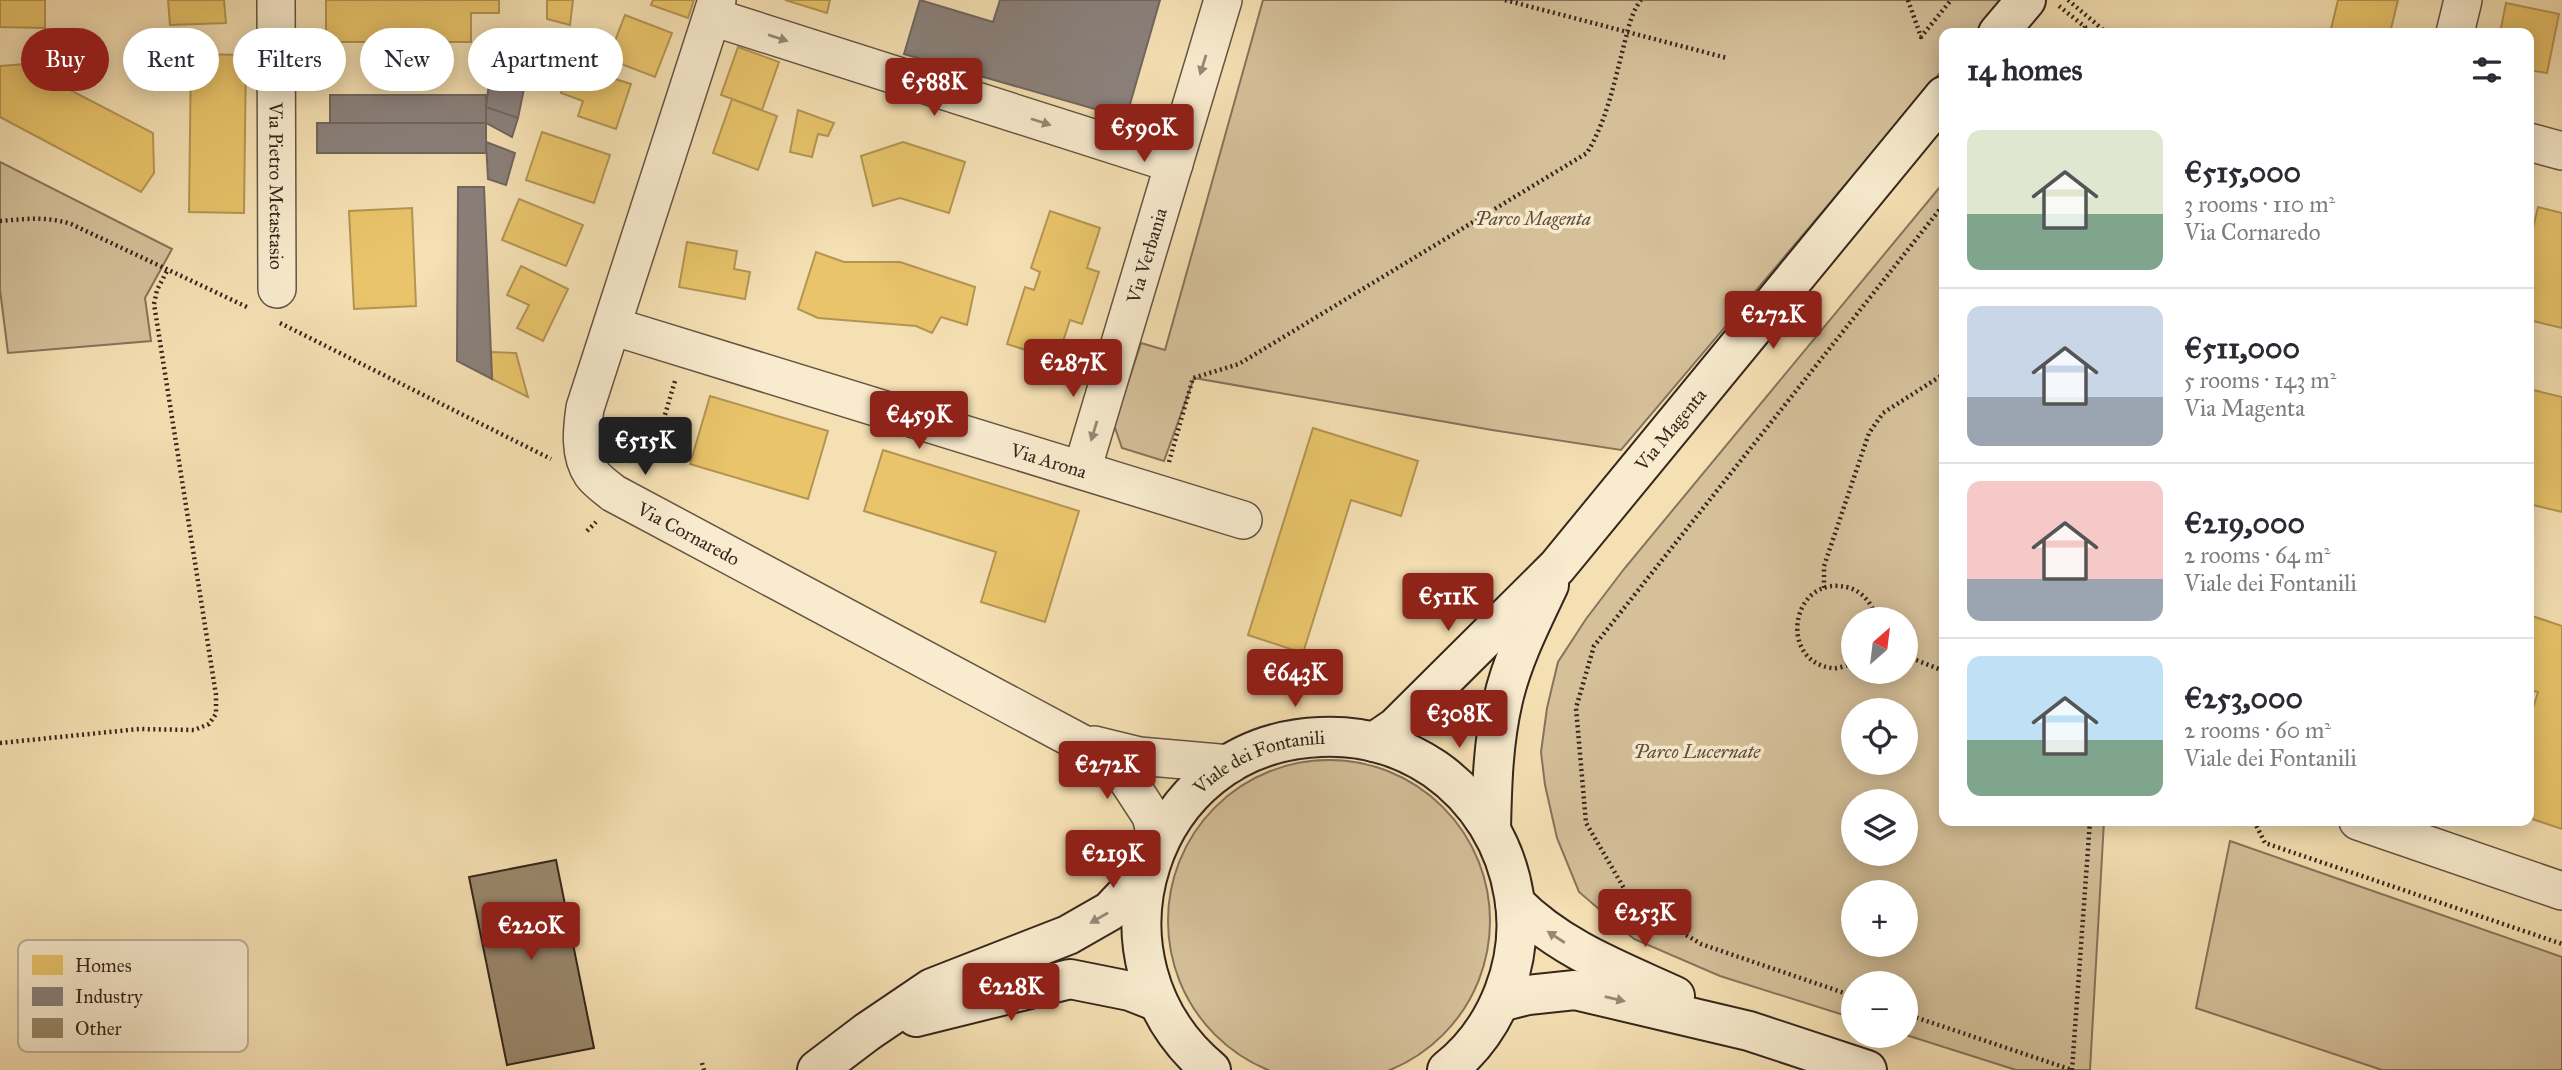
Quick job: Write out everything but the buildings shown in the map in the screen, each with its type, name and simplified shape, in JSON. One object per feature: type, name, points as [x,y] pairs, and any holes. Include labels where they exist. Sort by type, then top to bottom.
[{"type":"street","name":"Via Pietro Metastasio","points":[[269,307],[276,0]]},
{"type":"street","name":"Via Verbania","points":[[1082,470],[1223,0]]},
{"type":"street","points":[[2002,28],[2026,0]]},
{"type":"street","points":[[2456,28],[2463,0]]},
{"type":"street","points":[[715,8],[1174,164]]},
{"type":"street","name":"Via Cornaredo","points":[[715,8],[585,408],[581,434],[592,475],[613,494],[1079,742],[1119,767],[1152,816],[1153,858]]},
{"type":"street","name":"Via Magenta","points":[[1374,742],[1396,727],[1557,567],[1939,102]]},
{"type":"street","points":[[2534,143],[2562,151]]},
{"type":"street","name":"Via Arona","points":[[612,326],[1243,520]]},
{"type":"street","name":"Via Magenta","points":[[1491,829],[1492,763],[1503,698],[1528,629],[1557,567]]},
{"type":"street","name":"Viale dei Fontanili","points":[[1196,1062],[1158,1002],[1142,945],[1141,907],[1153,858],[1177,812],[1195,791],[1230,764],[1255,751],[1305,738],[1340,736],[1374,742],[1405,752],[1439,772],[1470,800],[1491,829],[1503,853],[1516,903],[1515,950],[1500,1002],[1476,1041],[1447,1070]]},
{"type":"street","name":"Via Cornaredo","points":[[1079,742],[1139,756],[1230,764]]},
{"type":"street","points":[[2373,826],[2562,891]]},
{"type":"street","points":[[817,1070],[932,988],[1079,929],[1110,911],[1153,858]]},
{"type":"street","points":[[1516,903],[1536,924],[1574,949],[1749,1031]]},
{"type":"street","points":[[867,1032],[947,1008],[1070,979],[1130,991],[1158,1002]]},
{"type":"street","points":[[1500,1002],[1528,995],[1575,990],[1749,1031],[1867,1070]]},
{"type":"path","points":[[1505,0],[1727,58]]},
{"type":"path","points":[[1166,475],[1193,378],[1239,365],[1587,153],[1601,131],[1627,32],[1641,0]]},
{"type":"path","points":[[1908,0],[1921,37],[1951,0]]},
{"type":"path","points":[[2052,0],[2084,28]]},
{"type":"path","points":[[2068,0],[2101,28]]},
{"type":"path","points":[[1841,992],[1701,944],[1632,902],[1586,823],[1576,708],[1594,646],[1939,210]]},
{"type":"path","points":[[0,221],[53,218],[71,224],[168,269],[269,307],[534,452],[552,460],[568,462],[586,459]]},
{"type":"path","points":[[0,743],[139,729],[194,730],[209,724],[216,714],[216,695],[153,304],[168,269]]},
{"type":"path","points":[[587,531],[598,519],[613,494],[630,459],[661,428],[684,349]]},
{"type":"path","points":[[1824,588],[1824,566],[1869,432],[1883,413],[1939,376]]},
{"type":"path","points":[[1841,666],[1833,668],[1815,662],[1803,650],[1796,632],[1798,615],[1806,599],[1824,588],[1837,586],[1852,589],[1865,597],[1872,607]]},
{"type":"path","points":[[1918,661],[1939,669]]},
{"type":"path","points":[[1918,1018],[2072,1070],[2090,826]]},
{"type":"path","points":[[2256,826],[2265,843],[2562,944]]},
{"type":"path","points":[[702,1063],[704,1070]]},
{"type":"green space","name":"Parco Magenta","points":[[1263,0],[2002,0],[1978,28],[1939,28],[1939,74],[1621,450],[1194,378],[1164,461],[1122,448],[1114,425],[1141,343],[1165,350]]},
{"type":"green space","points":[[0,162],[172,249],[145,298],[151,341],[8,353],[0,290]]},
{"type":"green space","name":"Parco Lucernate","points":[[1939,188],[1939,826],[2104,826],[2090,1070],[2016,1070],[1918,1039],[1918,971],[1841,971],[1841,1014],[1720,976],[1634,939],[1579,892],[1557,838],[1545,785],[1541,752],[1547,708],[1558,662],[1624,569]]},
{"type":"green space","points":[[1313,761],[1345,761],[1376,767],[1405,779],[1431,796],[1454,819],[1471,845],[1483,874],[1489,905],[1487,952],[1478,983],[1463,1011],[1431,1046],[1388,1071],[1270,1071],[1239,1055],[1215,1035],[1195,1011],[1180,983],[1169,937],[1169,905],[1175,874],[1187,845],[1204,819],[1227,796],[1253,779],[1282,767]]},
{"type":"green space","points":[[2230,841],[2562,957],[2562,1070],[2382,1070],[2196,1008]]}]
